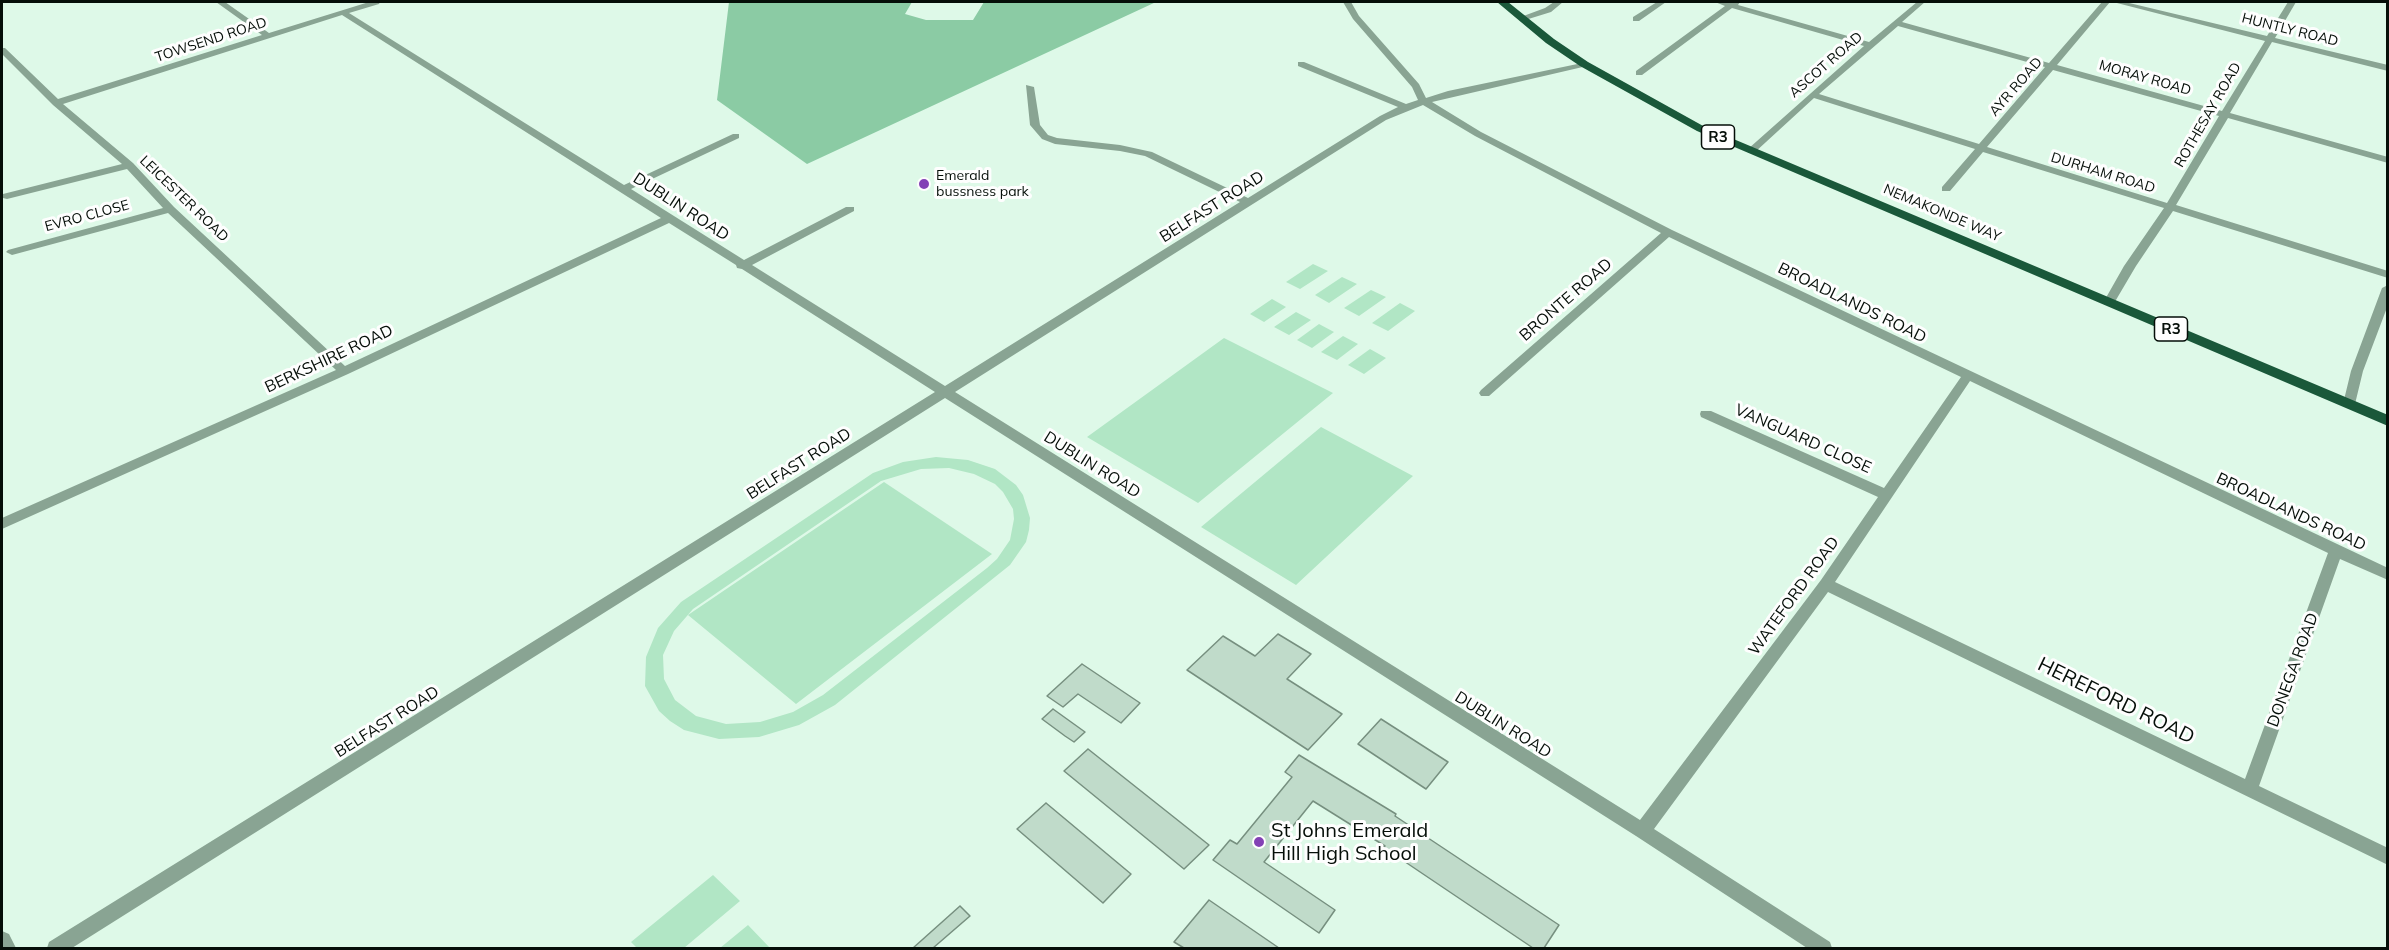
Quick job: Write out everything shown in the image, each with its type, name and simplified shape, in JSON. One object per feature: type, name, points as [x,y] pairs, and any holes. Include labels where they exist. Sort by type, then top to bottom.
[{"type":"highway","name":"NEMAKONDE WAY","points":[[1502,2],[1584,64],[1672,115],[1751,151],[2388,421]]},
{"type":"street","points":[[220,2],[268,36]]},
{"type":"street","name":"TOWSEND ROAD","points":[[56,103],[376,2]]},
{"type":"street","name":"BROADLANDS ROAD","points":[[1347,2],[1356,17],[1416,86],[1424,102],[1478,134],[1668,232],[1967,377],[2388,575]]},
{"type":"street","points":[[1522,18],[1548,10],[1559,2]]},
{"type":"street","points":[[1636,19],[1662,2]]},
{"type":"street","points":[[1719,2],[1734,3],[1869,45]]},
{"type":"street","name":"ASCOT ROAD","points":[[1751,151],[1869,45],[1921,2]]},
{"type":"street","name":"AYR ROAD","points":[[1946,189],[2106,2]]},
{"type":"street","name":"HUNTLY ROAD","points":[[2117,2],[2388,68]]},
{"type":"street","name":"ROTHESAY ROAD","points":[[2109,303],[2226,115],[2292,2]]},
{"type":"street","points":[[1639,73],[1734,3]]},
{"type":"street","name":"DUBLIN ROAD","points":[[342,12],[624,189],[741,266],[946,392],[1642,831],[1823,948]]},
{"type":"street","name":"MORAY ROAD","points":[[1895,23],[2388,160]]},
{"type":"street","name":"LEICESTER ROAD","points":[[2,50],[56,103],[129,165],[170,209],[344,371]]},
{"type":"street","points":[[1301,64],[1406,107]]},
{"type":"street","name":"BELFAST ROAD","points":[[56,948],[1383,118],[1406,107],[1448,94],[1584,64]]},
{"type":"street","points":[[1029,87],[1035,125],[1045,137],[1055,141],[1120,148],[1148,154],[1250,203]]},
{"type":"street","name":"DURHAM ROAD","points":[[1812,95],[2388,275]]},
{"type":"street","points":[[624,189],[736,136]]},
{"type":"street","points":[[7,195],[129,165]]},
{"type":"street","name":"EVRO CLOSE","points":[[12,252],[170,209]]},
{"type":"street","points":[[741,266],[850,209]]},
{"type":"street","name":"BERKSHIRE ROAD","points":[[2,524],[344,371],[668,219]]},
{"type":"street","name":"BRONTE ROAD","points":[[1485,393],[1668,232]]},
{"type":"street","points":[[2349,404],[2357,371],[2388,288]]},
{"type":"street","name":"WATEFORD ROAD","points":[[1642,831],[1826,584],[1967,377]]},
{"type":"street","name":"VANGUARD CLOSE","points":[[1706,414],[1887,495]]},
{"type":"street","name":"DONEGA ROAD","points":[[2250,789],[2336,551]]},
{"type":"street","name":"HEREFORD ROAD","points":[[1826,584],[2388,857]]},
{"type":"street","points":[[2,940],[7,948]]},
{"type":"green space","points":[[729,2],[912,2],[905,14],[926,20],[973,20],[984,2],[1156,2],[807,164],[717,100]]},
{"type":"green space","points":[[1313,264],[1328,271],[1300,289],[1286,282]]},
{"type":"green space","points":[[1342,277],[1357,284],[1329,303],[1315,295]]},
{"type":"green space","points":[[1371,290],[1386,297],[1359,316],[1344,308]]},
{"type":"green space","points":[[1272,299],[1286,307],[1264,322],[1250,314]]},
{"type":"green space","points":[[1400,303],[1415,311],[1388,331],[1372,323]]},
{"type":"green space","points":[[1296,312],[1311,320],[1289,335],[1274,327]]},
{"type":"green space","points":[[1319,324],[1334,332],[1312,348],[1297,340]]},
{"type":"green space","points":[[1343,336],[1358,344],[1337,360],[1321,352]]},
{"type":"green space","points":[[1224,338],[1333,393],[1198,503],[1087,437]]},
{"type":"green space","points":[[1370,349],[1386,358],[1364,374],[1348,365]]},
{"type":"green space","points":[[1321,427],[1413,476],[1296,585],[1201,527]]},
{"type":"green space","points":[[936,457],[968,460],[995,469],[1016,485],[1023,495],[1030,518],[1026,542],[1010,565],[835,705],[799,725],[759,737],[719,739],[684,730],[659,711],[645,686],[646,657],[658,628],[681,602],[873,473],[903,462]],"holes":[[[949,468],[974,474],[995,484],[1003,492],[1013,509],[1014,519],[1010,540],[997,559],[987,568],[823,695],[793,712],[760,722],[726,724],[696,716],[675,700],[664,679],[663,655],[674,631],[693,609],[881,481],[921,469]]]},
{"type":"green space","points":[[884,482],[992,554],[796,704],[688,615]]},
{"type":"green space","points":[[713,875],[740,901],[684,948],[637,948],[631,942]]},
{"type":"green space","points":[[748,925],[770,948],[720,948]]},
{"type":"building","points":[[1278,634],[1311,654],[1287,679],[1342,714],[1308,750],[1187,670],[1223,636],[1255,656]]},
{"type":"building","points":[[1082,664],[1140,703],[1121,723],[1078,694],[1063,707],[1047,696]]},
{"type":"building","points":[[1053,709],[1085,732],[1074,742],[1065,736],[1042,719]]},
{"type":"building","name":"St Johns Emerald Hill High School","points":[[1381,719],[1448,762],[1426,789],[1358,744]]},
{"type":"building","points":[[1088,749],[1209,845],[1184,869],[1064,771]]},
{"type":"building","points":[[1299,755],[1396,814],[1395,816],[1559,925],[1544,948],[1533,948],[1383,847],[1385,846],[1313,801],[1264,862],[1335,910],[1319,933],[1213,860],[1230,840],[1237,844],[1292,777],[1285,772]]},
{"type":"building","points":[[1046,803],[1131,874],[1103,903],[1017,829]]},
{"type":"building","points":[[1209,900],[1279,948],[1184,948],[1174,942]]},
{"type":"building","points":[[960,906],[970,916],[933,948],[913,948]]},
{"type":"place","name":"Emerald bussness park","points":[[924,184]]},
{"type":"place","name":"St Johns Emerald Hill High School","points":[[1259,842]]}]
